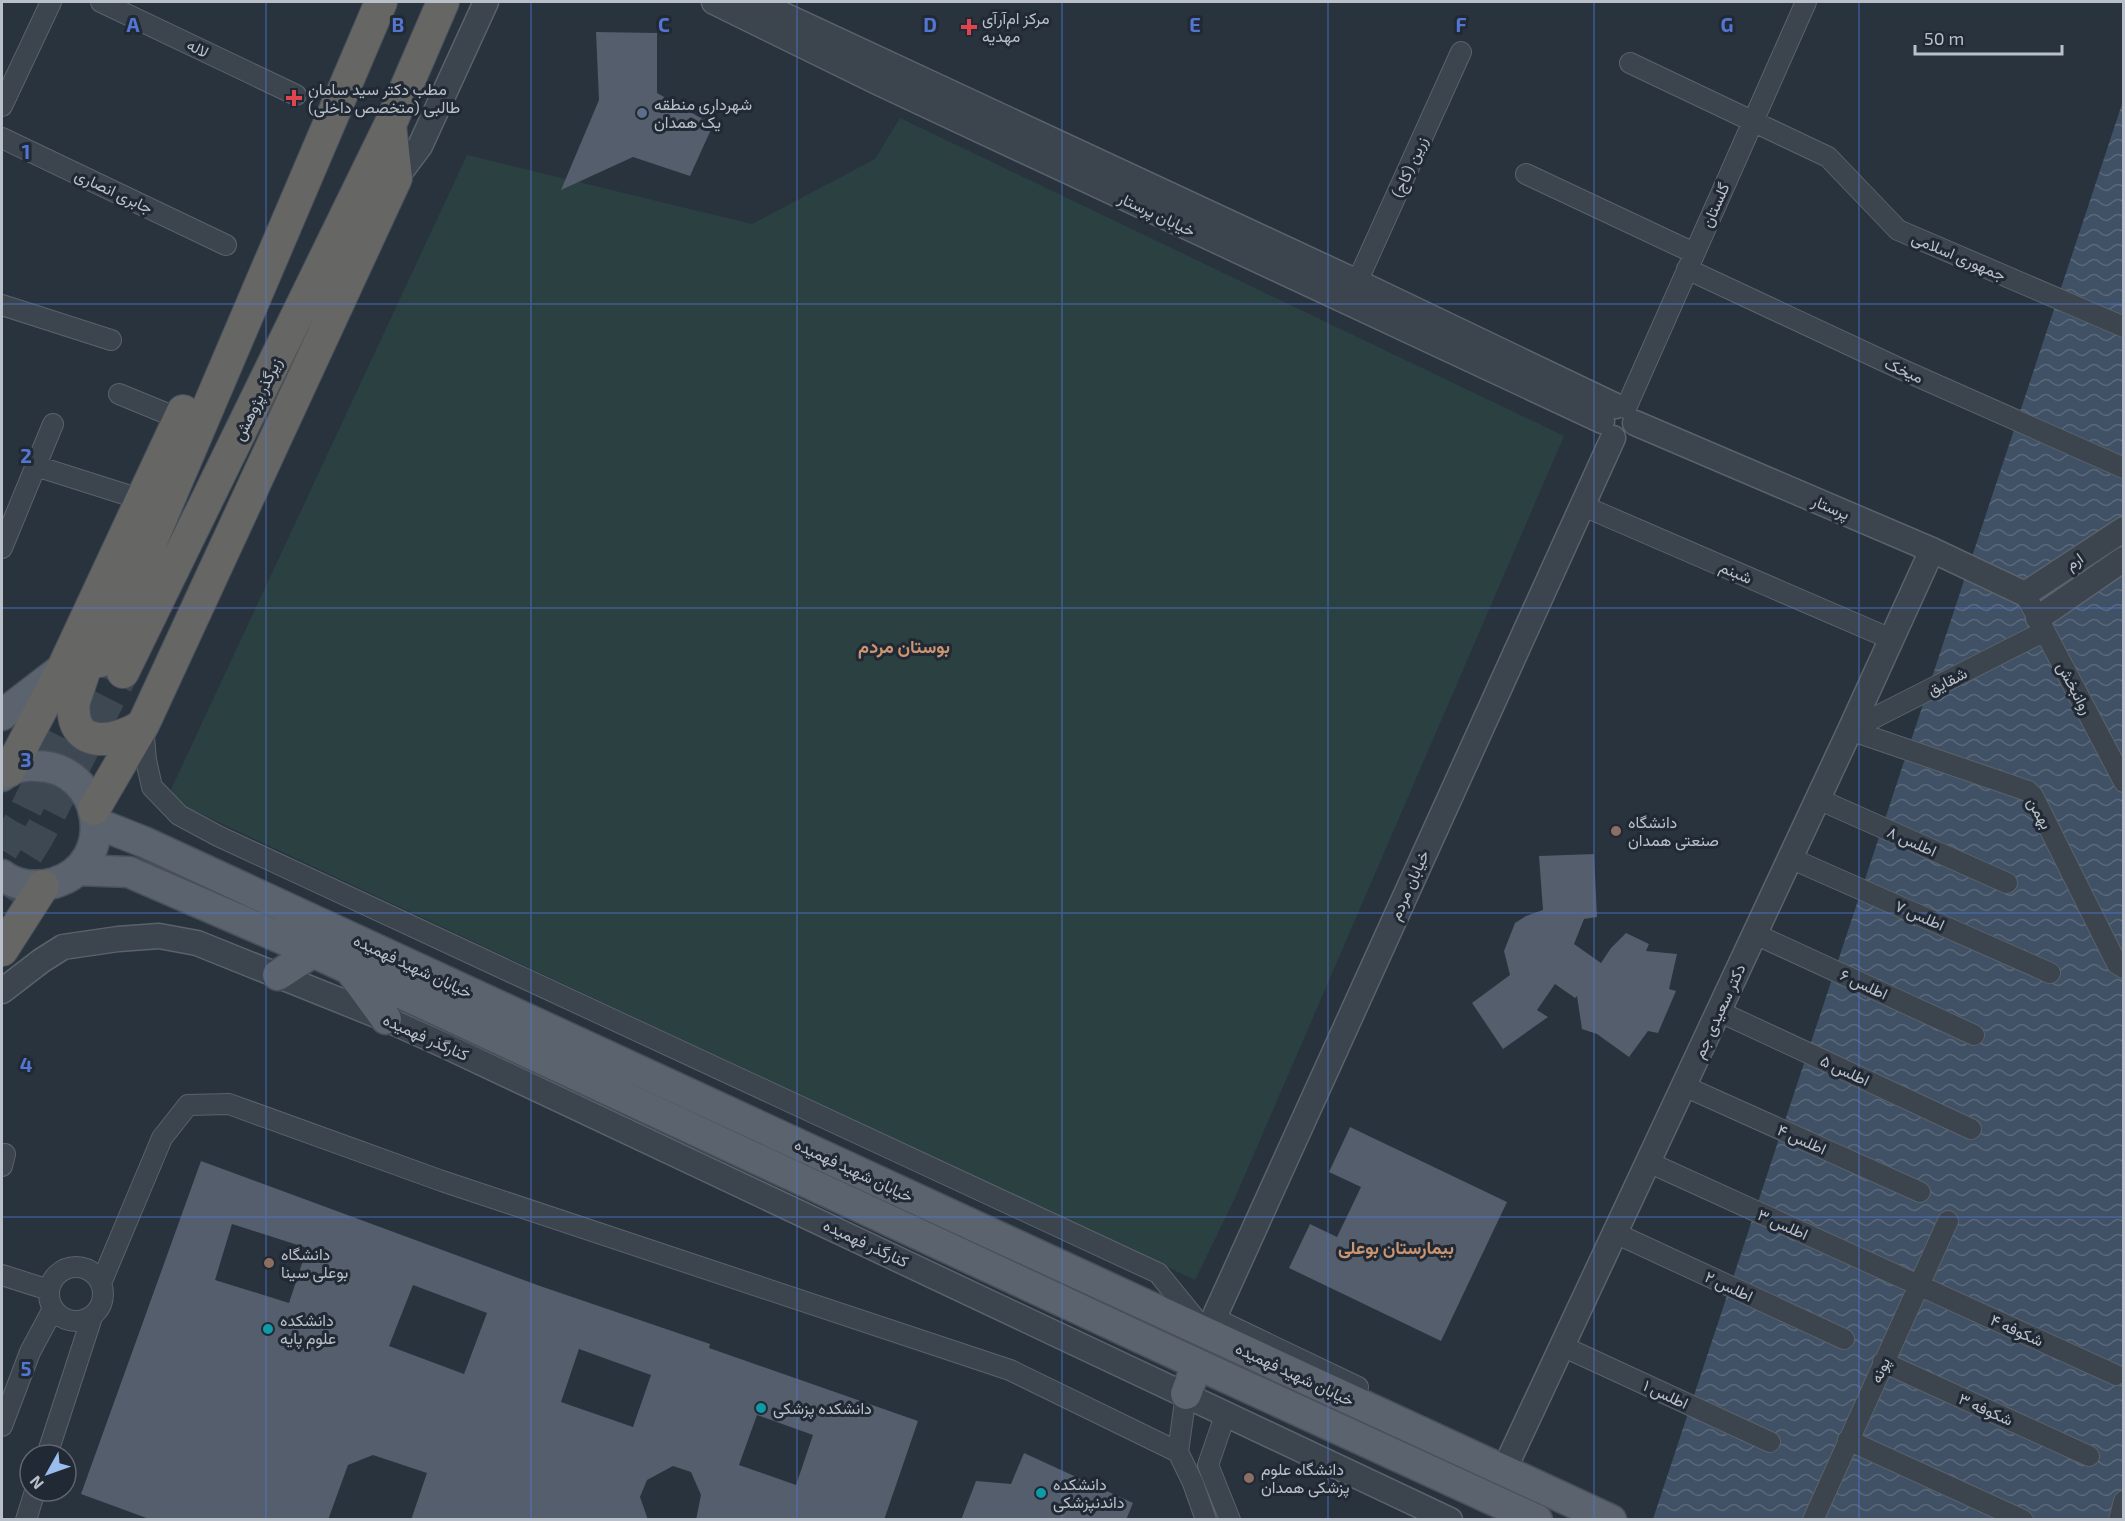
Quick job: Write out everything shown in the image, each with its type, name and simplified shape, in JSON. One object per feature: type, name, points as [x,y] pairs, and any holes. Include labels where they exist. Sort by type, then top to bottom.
[{"type":"highway","points":[[5,772],[63,668],[143,500],[250,262],[325,132],[381,2]]},
{"type":"highway","name":"زیرگذر پژوهش","points":[[325,132],[112,667],[390,125],[443,2]]},
{"type":"highway","points":[[95,816],[143,725],[396,178],[390,125]]},
{"type":"highway","points":[[127,534],[74,702],[73,712],[78,728],[84,735],[99,740],[122,737],[143,725]]},
{"type":"highway","points":[[2,950],[43,886]]},
{"type":"highway","points":[[2,904],[2,922]]},
{"type":"main road","points":[[2,716],[63,668]]},
{"type":"main road","points":[[2,875],[24,885],[43,886],[61,881],[77,870],[88,856],[95,840],[95,816],[80,784],[64,772],[47,766],[27,765],[5,772]]},
{"type":"main road","name":"خیابان شهید فهمیده","points":[[95,816],[155,847],[1211,1326],[1506,1465],[1611,1520]]},
{"type":"main road","name":"خیابان شهید فهمیده","points":[[77,870],[129,872],[313,952],[1537,1520]]},
{"type":"main road","points":[[278,975],[313,952]]},
{"type":"main road","points":[[350,969],[386,1019]]},
{"type":"main road","points":[[1186,1394],[1197,1364]]},
{"type":"street","points":[[2,106],[51,2]]},
{"type":"street","name":"لاله","points":[[101,2],[296,95]]},
{"type":"street","points":[[396,178],[420,146],[486,2]]},
{"type":"street","name":"خیابان پرستار","points":[[714,2],[879,83],[1618,419]]},
{"type":"street","name":"خیابان پرستار","points":[[756,2],[1357,282],[1618,419]]},
{"type":"street","name":"گلستان","points":[[1618,419],[1806,2]]},
{"type":"street","name":"زرین (کاج)","points":[[1357,282],[1461,52]]},
{"type":"street","name":"جمهوری اسلامی","points":[[1630,63],[1827,157],[1898,230],[2124,327]]},
{"type":"street","name":"جابری انصاری","points":[[2,138],[226,244]]},
{"type":"street","name":"میخک","points":[[1526,174],[1903,370],[2124,468]]},
{"type":"street","points":[[2,305],[111,340]]},
{"type":"street","points":[[119,394],[180,419]]},
{"type":"street","name":"خیابان مردم","points":[[1211,1326],[1618,419]]},
{"type":"street","name":"پرستار","points":[[1618,419],[1932,550],[2025,594]]},
{"type":"street","points":[[2,548],[54,424]]},
{"type":"street","points":[[36,465],[143,500]]},
{"type":"street","name":"شبنم","points":[[1581,505],[1891,639]]},
{"type":"street","name":"ارم","points":[[2025,594],[2124,529]]},
{"type":"street","name":"دکتر سعیدی جم","points":[[1506,1465],[1932,550]]},
{"type":"street","name":"ارم","points":[[2042,625],[2124,559]]},
{"type":"street","name":"روانبخش","points":[[2025,594],[2124,782]]},
{"type":"street","name":"شقایق","points":[[1850,730],[2042,625]]},
{"type":"street","points":[[143,725],[152,787],[179,815],[218,836],[1158,1273],[1211,1326]]},
{"type":"street","name":"بهمن","points":[[1850,730],[2028,791],[2033,796],[2117,964],[2124,969]]},
{"type":"street","name":"اطلس ۸","points":[[1818,799],[2007,883]]},
{"type":"street","name":"اطلس ۷","points":[[1790,858],[2050,973]]},
{"type":"street","name":"اطلس ۶","points":[[1755,934],[1974,1035]]},
{"type":"street","name":"کنارگذر فهمیده","points":[[2,991],[63,947],[159,936],[197,943],[386,1019],[448,1047],[1450,1520]]},
{"type":"street","name":"اطلس ۵","points":[[1718,1011],[1971,1129]]},
{"type":"street","name":"اطلس ۴","points":[[1684,1086],[1920,1192]]},
{"type":"street","points":[[101,1283],[162,1138],[189,1105],[229,1104],[442,1181],[1010,1370],[1178,1452]]},
{"type":"street","name":"اطلس ۳","points":[[1648,1162],[1918,1285]]},
{"type":"street","name":"پونه","points":[[1812,1519],[1948,1221]]},
{"type":"street","name":"اطلس ۲","points":[[1615,1233],[1844,1339]]},
{"type":"street","points":[[2,1275],[51,1300],[59,1316],[75,1322],[84,1321],[99,1310],[104,1292],[101,1283],[89,1270],[72,1267],[57,1274],[51,1300],[2,1426]]},
{"type":"street","name":"شکوفه ۴","points":[[1918,1285],[2116,1375]]},
{"type":"street","points":[[51,1443],[92,1317]]},
{"type":"street","name":"اطلس ۱","points":[[1562,1347],[1770,1442]]},
{"type":"street","name":"شکوفه ۳","points":[[1883,1362],[2089,1456]]},
{"type":"street","points":[[1186,1394],[1178,1452],[1193,1483],[1206,1520]]},
{"type":"street","points":[[1226,1413],[1208,1465],[1230,1520]]},
{"type":"street","points":[[1848,1440],[2023,1520]]},
{"type":"street","points":[[2119,1520],[2124,1501]]},
{"type":"street","points":[[26,1520],[31,1503]]},
{"type":"green space","name":"بوستان مردم","points":[[900,118],[1564,436],[1235,1198],[1195,1280],[167,798],[467,155],[752,224],[875,159]]},
{"type":"water","points":[[2123,101],[2123,1519],[1653,1519]]},
{"type":"building","name":"شهرداری منطقه یک همدان","points":[[596,32],[657,33],[657,93],[713,125],[690,176],[633,157],[561,190],[599,100]]},
{"type":"building","points":[[1594,854],[1597,917],[1584,919],[1574,944],[1601,963],[1611,948],[1626,933],[1649,944],[1646,951],[1677,954],[1669,989],[1676,991],[1658,1033],[1648,1031],[1629,1057],[1597,1034],[1582,1029],[1577,996],[1575,998],[1555,984],[1537,1010],[1548,1017],[1503,1049],[1472,1003],[1510,975],[1504,951],[1515,923],[1543,910],[1539,856]]},
{"type":"building","points":[[1350,1127],[1507,1202],[1441,1341],[1289,1268],[1310,1224],[1337,1237],[1361,1187],[1329,1172]]},
{"type":"building","name":"دانشکده علوم پایه","points":[[201,1161],[540,1286],[710,1344],[709,1348],[918,1421],[884,1520],[696,1520],[701,1495],[691,1472],[673,1466],[647,1480],[640,1497],[648,1520],[411,1520],[427,1473],[373,1455],[348,1465],[328,1520],[152,1520],[81,1494]],"holes":[[[232,1224],[307,1248],[289,1303],[215,1280]],[[413,1285],[487,1313],[464,1374],[389,1346]],[[579,1349],[651,1375],[633,1427],[561,1402]],[[757,1415],[813,1435],[796,1485],[739,1465]]]},
{"type":"building","name":"دانشکده داندنپزشکی","points":[[1024,1453],[1133,1503],[1126,1520],[961,1520],[976,1481],[1011,1484]]},
{"type":"tunnel","points":[[2,895],[39,835],[123,672]]},
{"type":"tunnel","points":[[2,850],[19,823],[82,697]]},
{"type":"place","name":"مرکز ام‌آر‌آی مهدیه","points":[[969,27]]},
{"type":"place","name":"مطب دکتر سید سامان طالبی (متخصص داخلی)","points":[[294,98]]},
{"type":"place","name":"شهرداری منطقه یک همدان","points":[[642,113]]},
{"type":"place","name":"دانشگاه صنعتی همدان","points":[[1616,831]]},
{"type":"place","name":"دانشگاه بوعلی سینا","points":[[269,1263]]},
{"type":"place","name":"دانشکده علوم پایه","points":[[268,1329]]},
{"type":"place","name":"دانشکده پزشکی","points":[[761,1408]]},
{"type":"place","name":"دانشگاه علوم پزشکی همدان","points":[[1249,1478]]},
{"type":"place","name":"دانشکده داندنپزشکی","points":[[1041,1493]]},
{"type":"district","name":"بوستان مردم","points":[[904,647]]},
{"type":"district","name":"بیمارستان بوعلی","points":[[1396,1248]]}]
